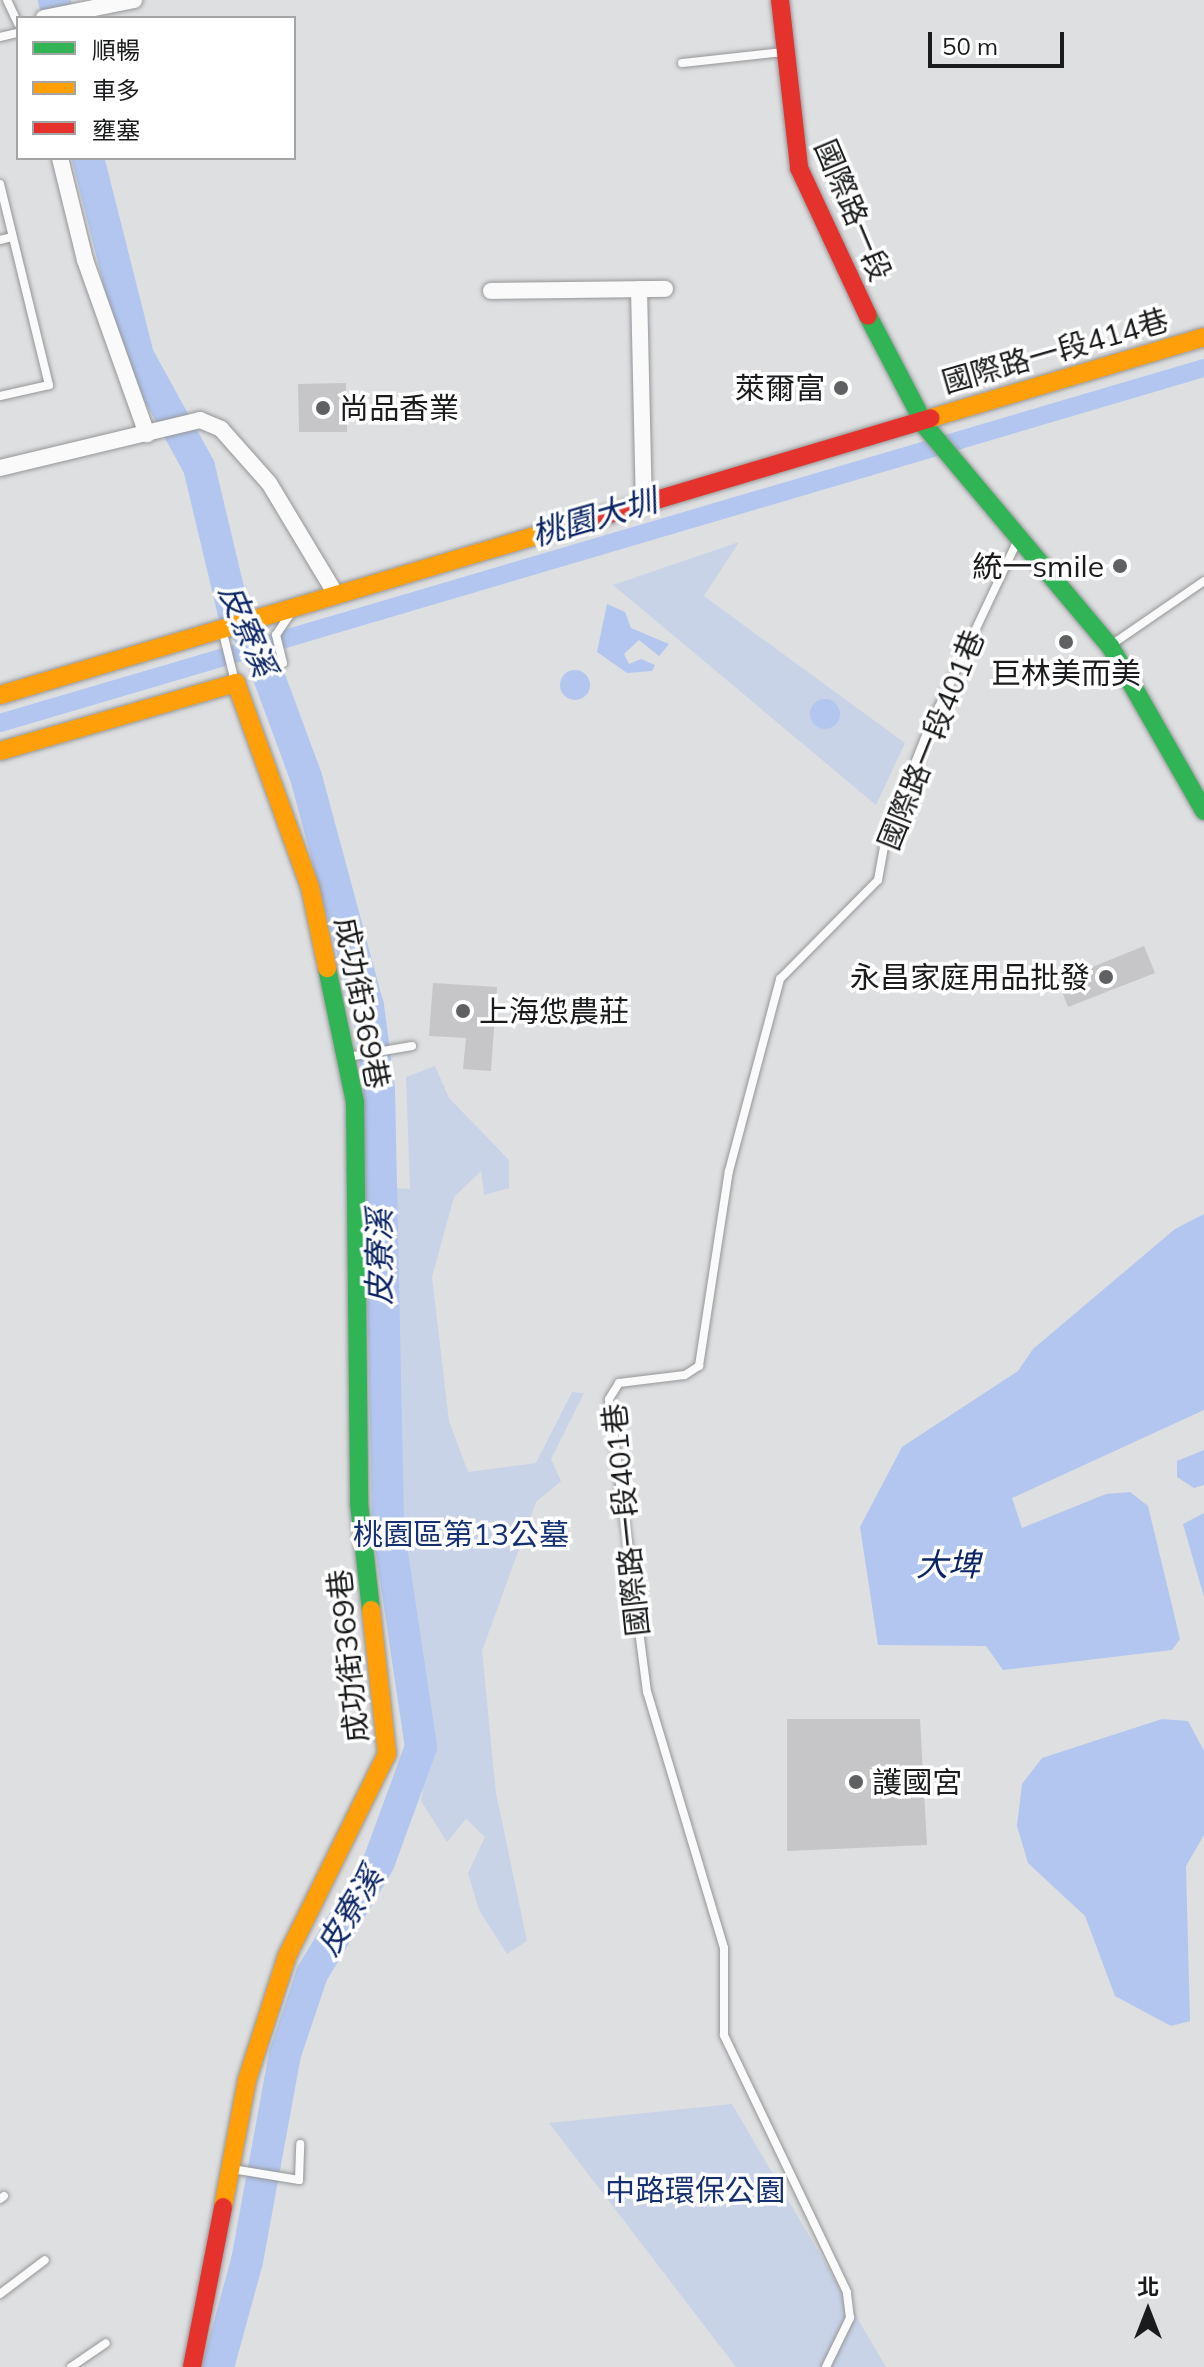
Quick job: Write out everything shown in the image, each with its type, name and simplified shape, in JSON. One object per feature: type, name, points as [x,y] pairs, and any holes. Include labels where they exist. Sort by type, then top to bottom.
[{"type":"street","points":[[55,16],[134,0]]},
{"type":"street","name":"國際路一段","points":[[780,0],[783,52],[799,168],[924,422],[1020,535]]},
{"type":"street","points":[[60,160],[85,260],[152,433]]},
{"type":"street","points":[[639,289],[644,502]]},
{"type":"street","points":[[491,291],[665,289]]},
{"type":"street","name":"國際路一段414巷","points":[[0,695],[334,591],[924,422],[1204,337]]},
{"type":"street","points":[[0,468],[200,420],[221,429],[269,483],[334,591]]},
{"type":"street","points":[[1020,535],[1110,646],[1204,811]]},
{"type":"street","points":[[0,751],[236,683]]},
{"type":"street","name":"成功街369巷","points":[[192,2367],[235,2169],[247,2080],[287,1956],[337,1863],[389,1741],[359,1503],[349,1057],[310,887],[236,683]]},
{"type":"lane","points":[[7,0],[16,20]]},
{"type":"lane","points":[[682,63],[783,52]]},
{"type":"lane","points":[[0,184],[49,385],[0,396]]},
{"type":"lane","points":[[0,240],[12,237]]},
{"type":"lane","name":"國際路一段401巷","points":[[826,2367],[850,2318],[847,2292],[724,2035],[724,1948],[647,1692],[609,1399],[619,1383],[685,1375],[699,1366],[729,1171],[780,979],[878,880],[886,836],[929,728],[1020,535]]},
{"type":"lane","points":[[1110,646],[1204,581]]},
{"type":"lane","points":[[283,663],[276,635],[298,602]]},
{"type":"lane","points":[[221,626],[236,683]]},
{"type":"lane","points":[[349,1057],[412,1046]]},
{"type":"lane","points":[[235,2169],[299,2180],[300,2144]]},
{"type":"lane","points":[[0,2294],[45,2260]]},
{"type":"lane","points":[[71,2367],[106,2343]]},
{"type":"green space","points":[[739,542],[704,596],[905,743],[876,805],[613,585]]},
{"type":"green space","name":"桃園區第13公墓","points":[[435,1066],[449,1098],[509,1160],[509,1188],[484,1195],[481,1171],[454,1197],[432,1277],[449,1421],[468,1472],[536,1463],[572,1392],[584,1393],[551,1459],[561,1481],[536,1502],[482,1651],[496,1793],[527,1941],[507,1954],[479,1910],[468,1873],[485,1837],[466,1819],[447,1842],[421,1801],[430,1742],[396,1522],[390,1188],[410,1189],[406,1077]]},
{"type":"green space","name":"中路環保公園","points":[[732,2104],[886,2367],[736,2367],[549,2123]]},
{"type":"water","points":[[607,604],[625,612],[631,628],[669,644],[659,656],[639,640],[624,654],[629,664],[641,659],[655,665],[652,671],[627,673],[597,652]]},
{"type":"water","points":[[575,670],[586,674],[590,685],[586,696],[575,700],[564,696],[560,685],[564,674]]},
{"type":"water","points":[[825,699],[835,704],[840,714],[835,724],[825,729],[815,724],[810,714],[815,704]]},
{"type":"water","name":"大埤","points":[[1204,1214],[1204,1410],[1012,1498],[1022,1528],[1106,1494],[1130,1492],[1148,1506],[1180,1639],[1172,1650],[1003,1670],[986,1646],[878,1645],[860,1527],[902,1447],[1018,1371],[1033,1349],[1175,1229]]},
{"type":"water","points":[[1204,1450],[1204,1485],[1194,1488],[1177,1477],[1177,1461]]},
{"type":"water","points":[[1204,1513],[1204,1597],[1183,1524]]},
{"type":"water","points":[[1162,1719],[1188,1721],[1204,1751],[1204,1835],[1186,1866],[1190,2021],[1171,2026],[1115,1996],[1085,1916],[1028,1863],[1017,1826],[1022,1784],[1042,1758]]},
{"type":"building","name":"尚品香業","points":[[346,383],[347,432],[299,432],[298,384]]},
{"type":"building","name":"永昌家庭用品批發","points":[[1144,946],[1155,973],[1068,1007],[1058,981]]},
{"type":"building","name":"上海怹農莊","points":[[433,983],[497,987],[491,1071],[463,1069],[466,1038],[429,1036]]},
{"type":"building","name":"護國宮","points":[[787,1719],[920,1719],[927,1845],[787,1851]]},
{"type":"waterway","name":"皮寮溪","points":[[54,0],[58,16]]},
{"type":"waterway","name":"皮寮溪","points":[[89,160],[138,356],[199,467],[233,610],[259,650],[306,777],[368,1006],[379,1090],[388,1526],[421,1747],[379,1862],[312,1974],[285,2054],[247,2261],[218,2367]]},
{"type":"waterway","name":"桃園大圳","points":[[0,723],[1204,368]]},
{"type":"traffic: fast","points":[[868,316],[926,427],[1110,646],[1204,811]]},
{"type":"traffic: fast","points":[[327,968],[355,1102],[359,1503],[371,1610]]},
{"type":"traffic: slow","points":[[931,418],[1204,337]]},
{"type":"traffic: slow","points":[[0,695],[599,517]]},
{"type":"traffic: slow","points":[[0,751],[236,683],[310,887],[327,968]]},
{"type":"traffic: slow","points":[[223,2207],[247,2080],[287,1956],[387,1754],[371,1610]]},
{"type":"traffic: jam","points":[[780,0],[799,168],[868,316]]},
{"type":"traffic: jam","points":[[599,517],[931,418]]},
{"type":"traffic: jam","points":[[192,2367],[223,2207]]},
{"type":"place","name":"萊爾富","points":[[841,388]]},
{"type":"place","name":"尚品香業","points":[[323,408]]},
{"type":"place","name":"統一smile","points":[[1120,566]]},
{"type":"place","name":"巨林美而美","points":[[1066,642]]},
{"type":"place","name":"永昌家庭用品批發","points":[[1106,977]]},
{"type":"place","name":"上海怹農莊","points":[[463,1011]]},
{"type":"place","name":"護國宮","points":[[856,1782]]}]
